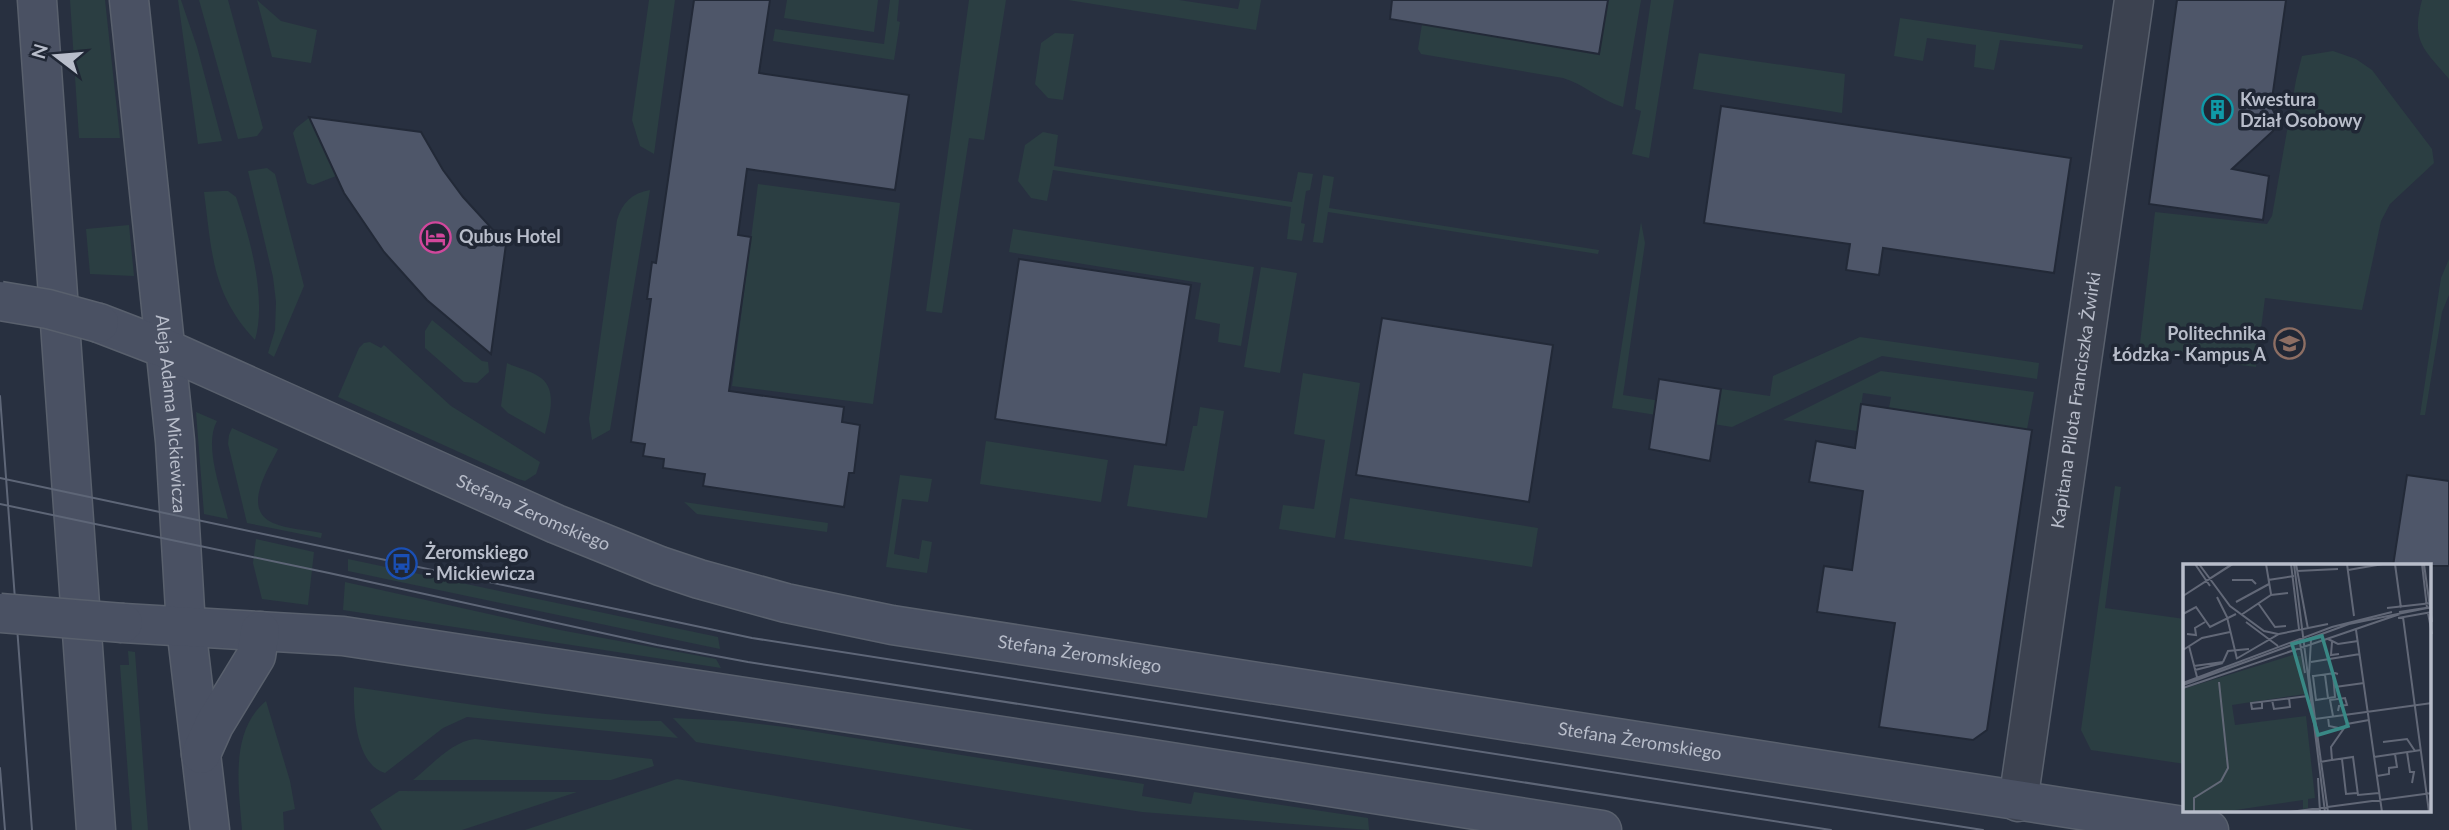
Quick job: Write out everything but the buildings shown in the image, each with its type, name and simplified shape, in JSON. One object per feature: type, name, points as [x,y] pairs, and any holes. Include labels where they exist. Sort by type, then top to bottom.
[{"type":"main road","points":[[37,0],[96,830]]},
{"type":"main road","name":"Aleja Adama Mickiewicza","points":[[129,0],[175,441],[186,627],[210,830]]},
{"type":"main road","name":"Stefana Żeromskiego","points":[[0,301],[48,309],[99,323],[164,348],[556,524],[699,579],[786,603],[906,627],[2209,830]]},
{"type":"main road","points":[[0,613],[343,636],[1602,830]]},
{"type":"main road","points":[[201,754],[214,725],[256,656],[260,631]]},
{"type":"street","name":"Kapitana Pilota Franciszka Żwirki","points":[[2018,802],[2134,0]]},
{"type":"green space","points":[[70,0],[105,0],[120,138],[79,138]]},
{"type":"green space","points":[[178,0],[181,0],[197,47],[222,141],[198,144]]},
{"type":"green space","points":[[199,0],[228,0],[263,128],[257,136],[238,139]]},
{"type":"green space","points":[[257,0],[281,21],[317,30],[311,63],[272,57]]},
{"type":"green space","points":[[649,0],[675,0],[654,154],[640,146],[632,120]]},
{"type":"green space","points":[[787,0],[878,0],[874,32],[784,18]]},
{"type":"green space","points":[[890,0],[899,0],[897,21],[900,22],[894,60],[773,41],[775,29],[884,44]]},
{"type":"green space","points":[[969,0],[1006,0],[984,140],[969,138],[942,313],[926,311]]},
{"type":"green space","points":[[1068,0],[1179,0],[1238,9],[1240,0],[1261,0],[1256,30]]},
{"type":"green space","points":[[1608,0],[1641,0],[1623,107],[1563,78],[1421,54],[1418,49],[1422,24]]},
{"type":"green space","points":[[1651,0],[1674,0],[1649,158],[1632,154],[1641,111],[1635,109]]},
{"type":"green space","points":[[2422,0],[2449,0],[2449,79],[2422,44],[2418,26]]},
{"type":"green space","points":[[1900,18],[2083,45],[2082,49],[2000,40],[1994,70],[1974,67],[1976,45],[1927,38],[1923,61],[1894,56]]},
{"type":"green space","points":[[1055,33],[1074,34],[1063,100],[1048,98],[1035,84],[1041,43]]},
{"type":"green space","points":[[2333,51],[2356,59],[2372,70],[2432,149],[2434,163],[2390,204],[2381,221],[2362,310],[2265,298],[2256,367],[2139,352],[2155,212],[2267,224],[2272,216],[2302,56]]},
{"type":"green space","points":[[1699,53],[1845,74],[1842,113],[1693,89]]},
{"type":"green space","points":[[310,117],[336,176],[313,185],[307,183],[293,133]]},
{"type":"green space","points":[[1043,132],[1058,135],[1054,166],[1292,202],[1298,172],[1313,174],[1310,190],[1306,191],[1301,223],[1305,224],[1302,241],[1287,239],[1291,207],[1053,170],[1047,201],[1031,198],[1018,181],[1025,145]]},
{"type":"green space","points":[[267,168],[275,174],[304,286],[274,357],[268,353],[275,330],[273,277],[248,171]]},
{"type":"green space","points":[[1323,175],[1334,177],[1329,208],[1599,250],[1598,254],[1328,212],[1323,243],[1313,242]]},
{"type":"green space","points":[[758,184],[900,203],[873,404],[732,386]]},
{"type":"green space","points":[[650,190],[610,430],[592,440],[589,419],[617,220],[629,200]]},
{"type":"green space","points":[[228,191],[236,197],[255,268],[259,306],[255,340],[230,305],[222,288],[212,252],[204,192]]},
{"type":"green space","points":[[1641,222],[1645,243],[1623,395],[1717,410],[1721,389],[1770,396],[1773,376],[1860,337],[2039,363],[2037,379],[1882,356],[1732,427],[1612,408]]},
{"type":"green space","points":[[129,225],[134,276],[90,274],[86,229]]},
{"type":"green space","points":[[1013,229],[1254,267],[1241,346],[1218,342],[1220,324],[1195,319],[1201,283],[1009,252]]},
{"type":"green space","points":[[2449,259],[2449,295],[2442,312],[2425,415],[2420,415],[2441,278]]},
{"type":"green space","points":[[1261,267],[1297,273],[1280,373],[1244,367]]},
{"type":"green space","points":[[432,320],[482,361],[488,362],[489,372],[477,383],[464,382],[425,348],[425,331]]},
{"type":"green space","points":[[370,342],[381,348],[384,345],[451,406],[540,462],[536,474],[525,481],[518,479],[338,397],[359,348]]},
{"type":"green space","points":[[507,363],[538,376],[549,388],[551,403],[545,434],[508,413],[501,406]]},
{"type":"green space","points":[[1881,371],[2034,392],[2027,429],[1889,408],[1891,397],[1863,393],[1857,431],[1783,420]]},
{"type":"green space","points":[[1303,373],[1360,383],[1335,538],[1279,529],[1283,505],[1314,509],[1325,440],[1294,434]]},
{"type":"green space","points":[[1200,407],[1224,411],[1207,518],[1127,506],[1134,465],[1184,471],[1193,426],[1197,426]]},
{"type":"green space","points":[[196,412],[217,421],[213,431],[213,456],[228,519],[204,514]]},
{"type":"green space","points":[[232,428],[278,449],[260,488],[259,508],[264,517],[279,525],[322,533],[321,538],[247,523],[228,444]]},
{"type":"green space","points":[[986,441],[1108,460],[1101,502],[980,484]]},
{"type":"green space","points":[[900,475],[932,479],[928,502],[902,499],[894,554],[919,559],[922,540],[932,542],[927,573],[886,567]]},
{"type":"green space","points":[[2115,486],[2121,487],[2105,608],[2183,619],[2183,764],[2091,750],[2081,730]]},
{"type":"green space","points":[[1350,498],[1538,528],[1532,567],[1344,539]]},
{"type":"green space","points":[[684,502],[828,523],[827,532],[697,514]]},
{"type":"green space","points":[[256,539],[314,552],[308,605],[262,599],[253,563]]},
{"type":"green space","points":[[348,559],[718,637],[720,649],[348,571]]},
{"type":"green space","points":[[345,582],[560,630],[716,659],[721,668],[343,610]]},
{"type":"green space","points":[[128,651],[135,652],[148,830],[132,830],[120,665],[129,665]]},
{"type":"green space","points":[[354,687],[545,714],[661,721],[678,738],[467,717],[443,728],[385,773],[375,768],[362,749],[354,710]]},
{"type":"green space","points":[[266,701],[290,781],[295,809],[283,812],[284,830],[242,830],[239,779],[241,744],[254,714]]},
{"type":"green space","points":[[673,718],[785,727],[1144,784],[1142,796],[1191,804],[1194,792],[1368,818],[1369,830],[1142,812],[696,742]]},
{"type":"green space","points":[[475,739],[652,759],[654,766],[611,780],[413,780],[450,749]]},
{"type":"green space","points":[[677,779],[974,830],[525,830]]},
{"type":"green space","points":[[399,791],[577,792],[462,830],[382,830],[370,810]]},
{"type":"tram line","points":[[0,396],[32,830]]},
{"type":"tram line","points":[[0,478],[752,638],[1983,830]]},
{"type":"tram line","points":[[0,504],[657,645],[748,662],[1831,830]]},
{"type":"tram line","points":[[0,768],[5,830]]},
{"type":"place","name":"Kwestura Dział Osobowy","points":[[2217,110]]},
{"type":"place","name":"Qubus Hotel","points":[[436,237]]},
{"type":"place","name":"Politechnika Łódzka - Kampus A","points":[[2289,344]]},
{"type":"place","name":"Żeromskiego - Mickiewicza","points":[[402,563]]}]
